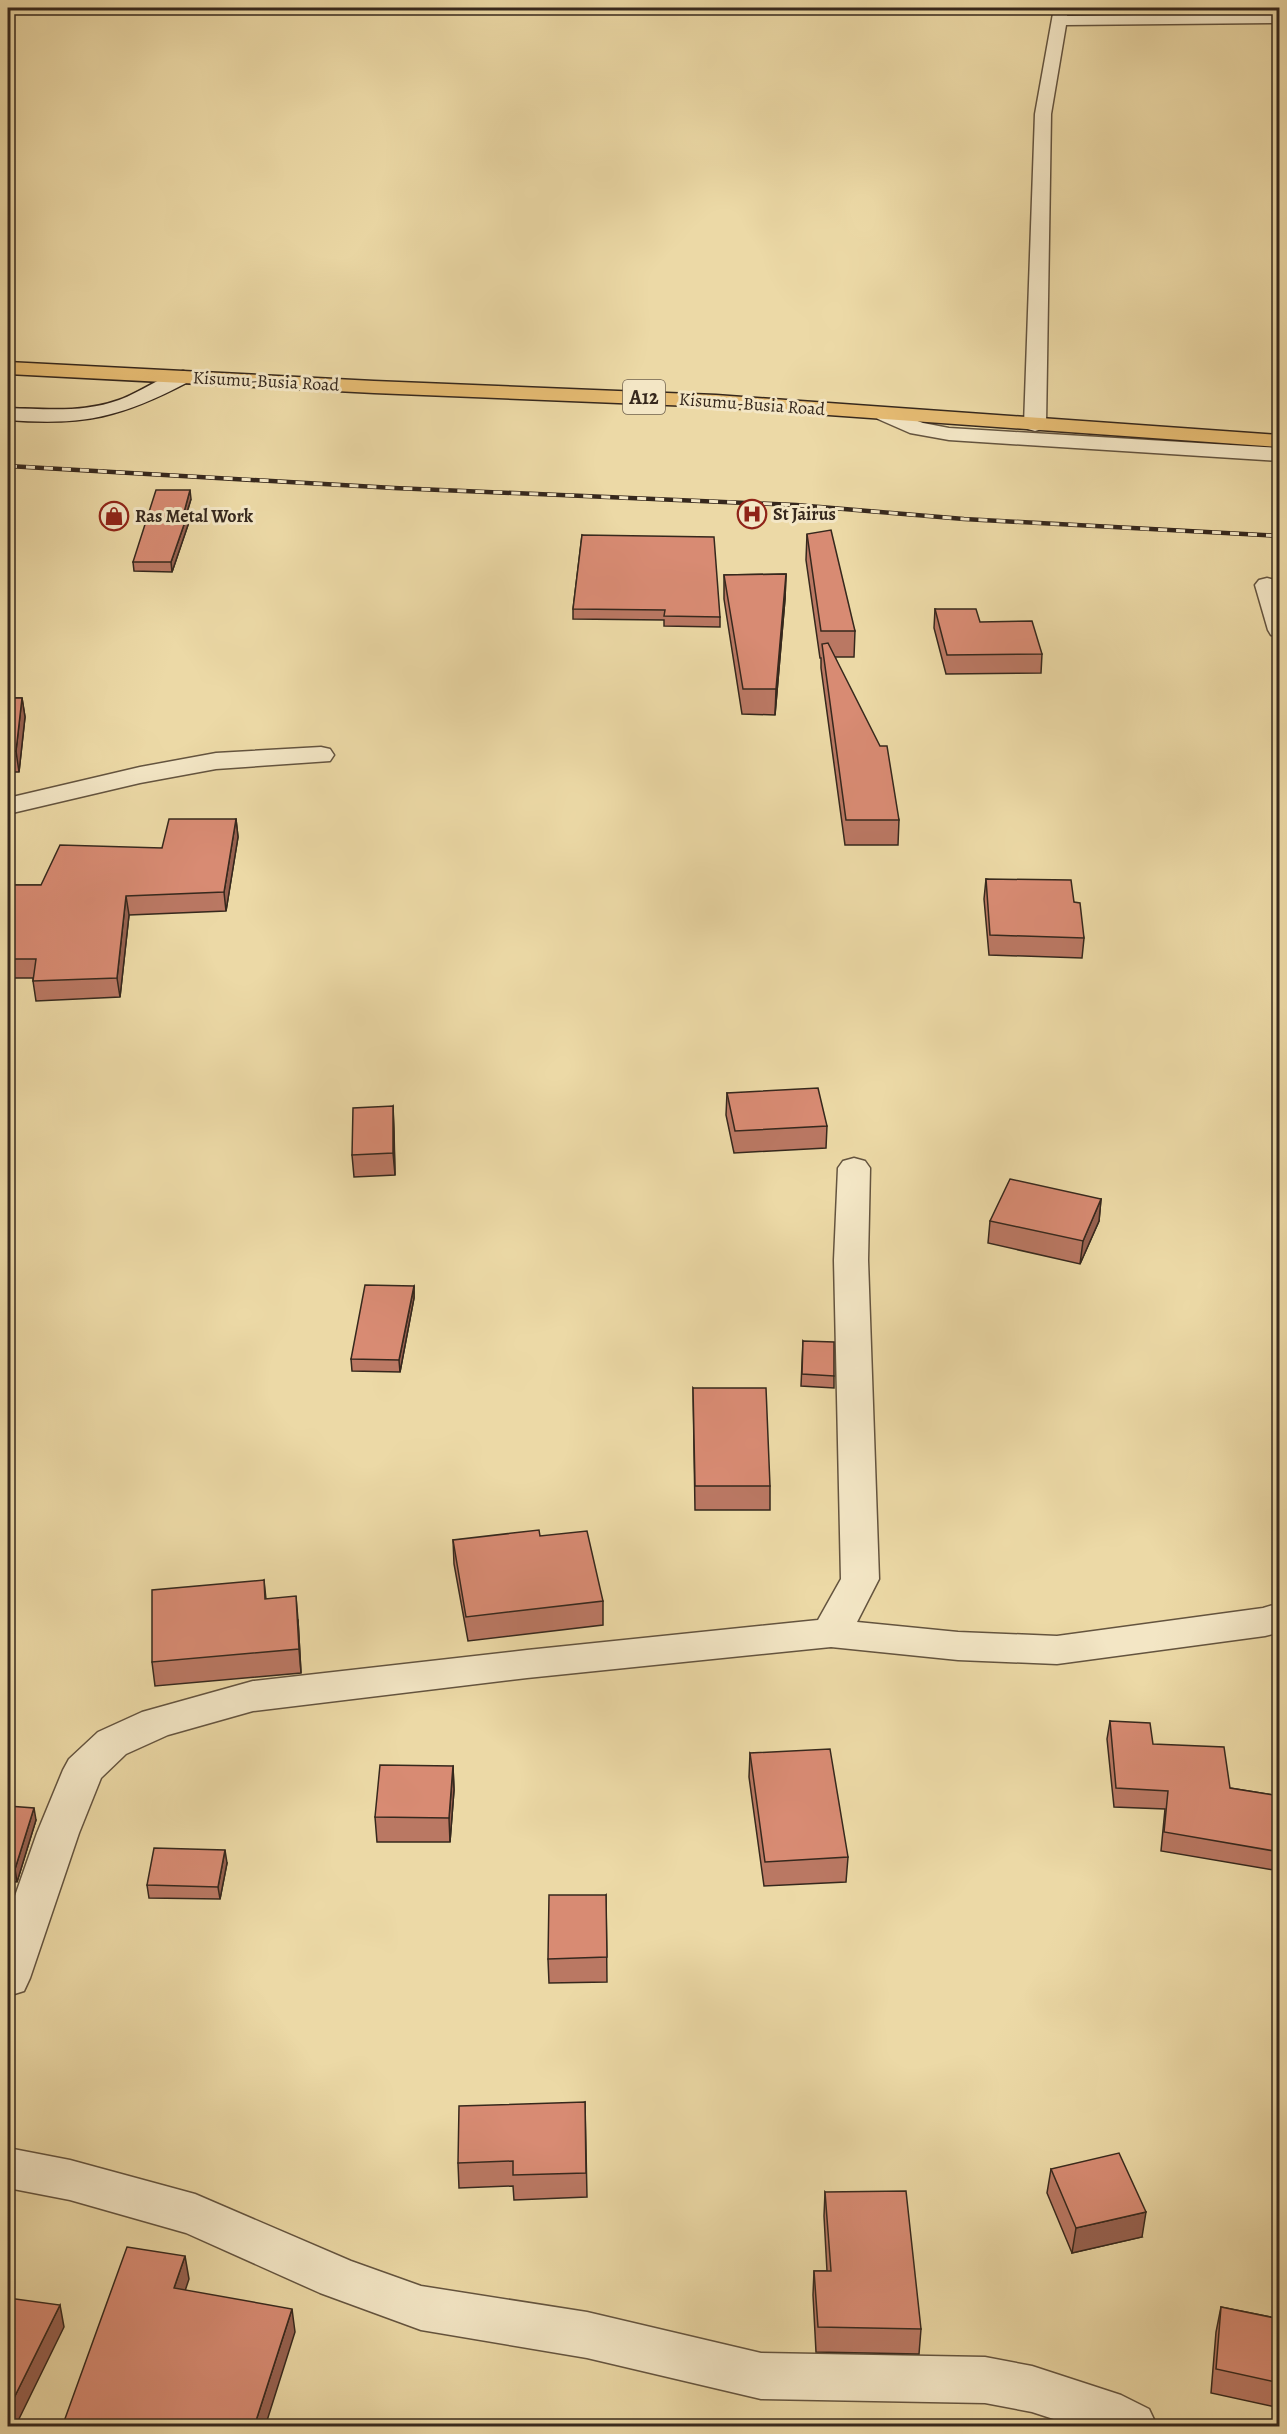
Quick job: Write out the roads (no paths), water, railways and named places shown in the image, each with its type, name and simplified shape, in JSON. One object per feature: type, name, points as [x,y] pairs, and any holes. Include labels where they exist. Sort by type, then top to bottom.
[{"type":"highway","name":"Kisumu-Busia Road","points":[[8,368],[716,401],[885,415],[1280,441]]},
{"type":"street","points":[[1035,425],[1043,114],[1060,14],[1280,18]]},
{"type":"street","points":[[8,414],[81,413],[113,409],[183,377]]},
{"type":"street","points":[[885,415],[918,428],[949,434],[1280,455]]},
{"type":"street","points":[[1267,585],[1280,630]]},
{"type":"street","points":[[8,806],[140,775],[216,761],[321,755]]},
{"type":"street","points":[[831,1633],[860,1579],[851,1260],[854,1168]]},
{"type":"street","points":[[8,1978],[58,1833],[84,1770],[112,1743],[156,1723],[253,1696],[527,1664],[831,1633],[958,1646],[1057,1650],[1265,1622],[1280,1617]]},
{"type":"street","points":[[8,2168],[70,2180],[195,2215],[337,2278],[421,2308],[587,2335],[761,2376],[985,2380],[1052,2396],[1103,2412],[1131,2427]]},
{"type":"railway","points":[[8,466],[394,488],[796,505],[964,519],[1280,536]]},
{"type":"place","name":"St Jairus","points":[[752,514]]},
{"type":"place","name":"Ras Metal Work","points":[[114,516]]}]
